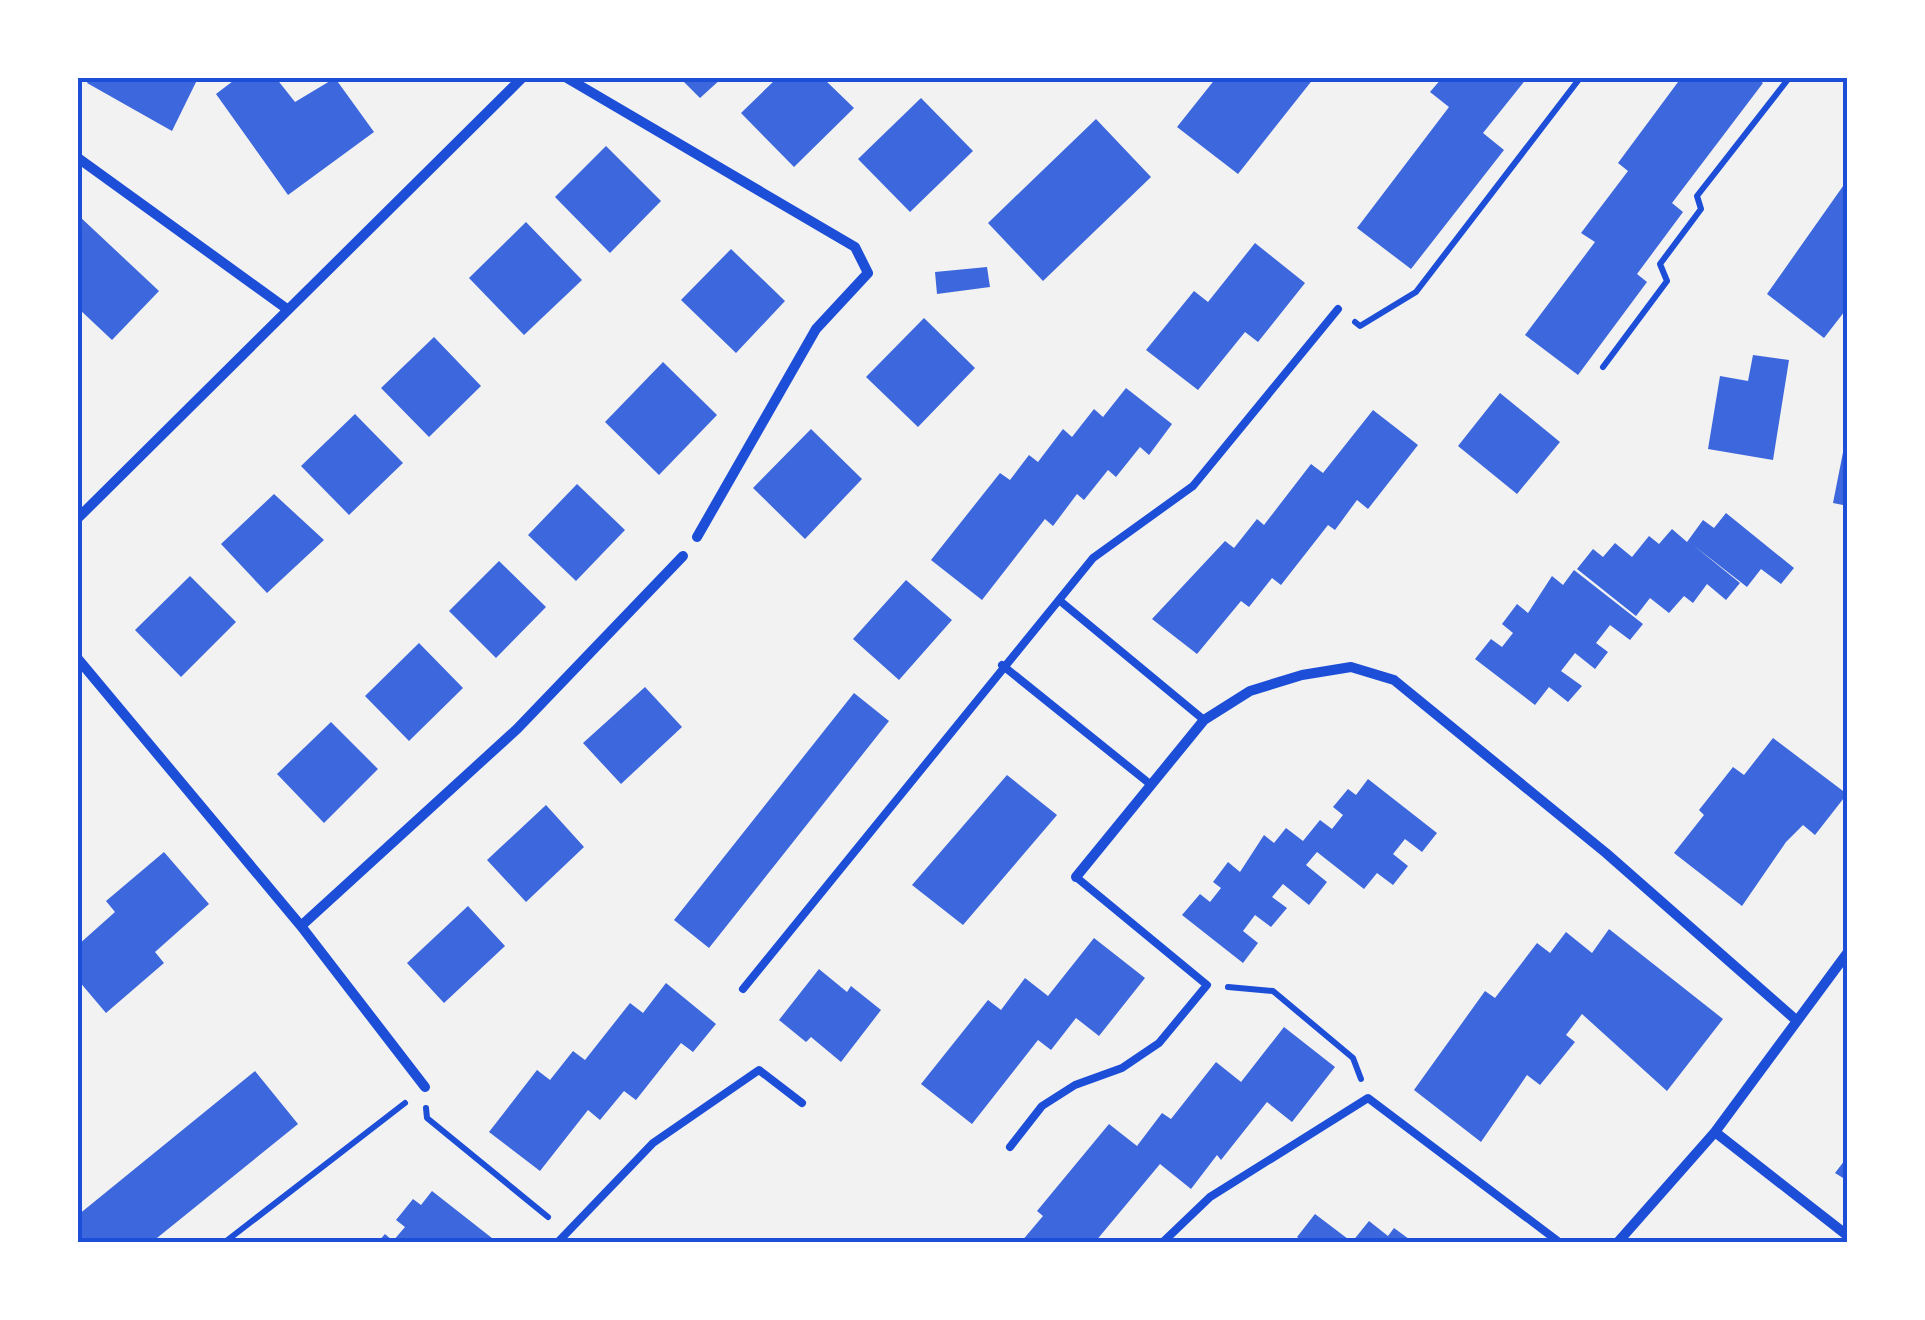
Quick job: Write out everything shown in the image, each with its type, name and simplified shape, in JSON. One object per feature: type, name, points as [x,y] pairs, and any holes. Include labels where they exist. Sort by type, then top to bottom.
[{"type":"street","points":[[78,518],[522,78]]},
{"type":"street","points":[[568,78],[855,247],[868,273],[816,329],[697,536]]},
{"type":"street","points":[[78,158],[287,310]]},
{"type":"street","points":[[301,926],[517,729],[683,556]]},
{"type":"street","points":[[78,659],[301,926],[426,1086]]},
{"type":"street","points":[[1076,877],[1204,720],[1250,691],[1302,674],[1351,666],[1394,680],[1606,854],[1796,1020]]},
{"type":"street","points":[[1618,1242],[1715,1132],[1848,952]]},
{"type":"street","points":[[1715,1132],[1848,1236]]},
{"type":"lane","points":[[743,989],[1002,665],[1093,558],[1193,486],[1338,309]]},
{"type":"lane","points":[[1059,600],[1204,720]]},
{"type":"lane","points":[[1002,665],[1150,784]]},
{"type":"lane","points":[[1010,1147],[1042,1106],[1075,1085],[1122,1068],[1159,1043],[1206,986],[1076,877]]},
{"type":"lane","points":[[558,1242],[653,1143],[759,1070],[802,1103]]},
{"type":"lane","points":[[1163,1242],[1210,1197],[1368,1098],[1559,1242]]},
{"type":"path","points":[[1338,309],[1360,326],[1416,292],[1580,78]]},
{"type":"path","points":[[1602,367],[1667,281],[1660,264],[1701,209],[1697,196],[1789,78]]},
{"type":"path","points":[[1206,986],[1273,991],[1353,1058],[1368,1098]]},
{"type":"path","points":[[426,1086],[426,1118],[565,1231]]},
{"type":"path","points":[[225,1242],[426,1086]]},
{"type":"building","points":[[90,78],[198,78],[172,131],[87,83]]},
{"type":"building","points":[[237,78],[276,78],[295,102],[335,78],[374,132],[288,195],[216,94]]},
{"type":"building","points":[[680,78],[722,78],[700,98]]},
{"type":"building","points":[[777,78],[823,78],[854,108],[794,167],[741,113]]},
{"type":"building","points":[[1216,78],[1314,78],[1238,174],[1177,127]]},
{"type":"building","points":[[1442,78],[1527,78],[1483,133],[1504,150],[1411,269],[1357,228],[1449,107],[1430,92]]},
{"type":"building","points":[[1681,78],[1756,78],[1763,83],[1672,203],[1683,212],[1637,274],[1647,282],[1578,375],[1525,335],[1595,242],[1581,233],[1628,171],[1618,163]]},
{"type":"building","points":[[921,98],[973,151],[910,212],[858,159]]},
{"type":"building","points":[[1096,119],[1151,177],[1043,281],[988,223]]},
{"type":"building","points":[[606,146],[661,201],[610,253],[555,197]]},
{"type":"building","points":[[1848,179],[1848,307],[1824,338],[1767,294]]},
{"type":"building","points":[[78,215],[159,291],[112,340],[78,308]]},
{"type":"building","points":[[526,222],[582,280],[524,335],[469,278]]},
{"type":"building","points":[[1255,243],[1305,283],[1258,342],[1245,332],[1198,390],[1146,350],[1194,291],[1208,302]]},
{"type":"building","points":[[731,249],[785,301],[736,353],[681,300]]},
{"type":"building","points":[[987,267],[990,287],[937,294],[935,272]]},
{"type":"building","points":[[924,318],[975,368],[918,427],[866,377]]},
{"type":"building","points":[[434,337],[481,386],[429,437],[381,388]]},
{"type":"building","points":[[1753,355],[1789,360],[1773,460],[1708,449],[1720,376],[1748,381]]},
{"type":"building","points":[[663,362],[717,415],[659,475],[605,422]]},
{"type":"building","points":[[1126,388],[1172,424],[1149,455],[1140,447],[1116,477],[1108,470],[1084,500],[1077,494],[1053,526],[1045,519],[982,600],[931,560],[1000,473],[1010,480],[1029,455],[1038,462],[1063,429],[1072,437],[1094,409],[1103,417]]},
{"type":"building","points":[[1500,393],[1560,442],[1517,494],[1458,446]]},
{"type":"building","points":[[1373,410],[1418,445],[1368,509],[1357,500],[1335,530],[1328,525],[1281,585],[1272,578],[1249,607],[1241,601],[1197,654],[1152,619],[1225,541],[1234,548],[1257,519],[1264,525],[1311,464],[1323,473]]},
{"type":"building","points":[[355,414],[403,463],[349,515],[301,466]]},
{"type":"building","points":[[811,429],[862,479],[805,539],[753,488]]},
{"type":"building","points":[[1848,437],[1848,506],[1833,503]]},
{"type":"building","points":[[577,484],[625,530],[576,581],[528,535]]},
{"type":"building","points":[[274,494],[324,540],[267,593],[221,544]]},
{"type":"building","points":[[1726,513],[1794,568],[1781,584],[1761,569],[1747,587],[1693,545],[1740,583],[1726,600],[1707,584],[1693,603],[1684,596],[1669,613],[1650,598],[1636,616],[1577,569],[1593,549],[1603,557],[1615,543],[1632,557],[1649,536],[1659,544],[1672,529],[1687,542],[1703,520],[1714,528]]},
{"type":"building","points":[[499,561],[546,607],[496,658],[449,611]]},
{"type":"building","points":[[1574,570],[1643,624],[1630,640],[1610,625],[1596,643],[1608,652],[1595,669],[1575,653],[1561,671],[1582,686],[1568,702],[1549,687],[1535,705],[1475,659],[1491,639],[1502,647],[1513,633],[1502,624],[1517,604],[1528,613],[1552,576],[1563,585]]},
{"type":"building","points":[[190,576],[236,622],[181,677],[135,630]]},
{"type":"building","points":[[906,580],[952,620],[899,680],[853,639]]},
{"type":"building","points":[[419,643],[463,688],[409,741],[365,696]]},
{"type":"building","points":[[645,687],[682,727],[621,784],[583,743]]},
{"type":"building","points":[[854,693],[889,721],[709,948],[674,920]]},
{"type":"building","points":[[331,722],[378,769],[324,823],[277,774]]},
{"type":"building","points":[[1773,738],[1847,794],[1815,835],[1803,825],[1786,842],[1742,906],[1674,853],[1704,815],[1699,810],[1733,767],[1744,775]]},
{"type":"building","points":[[1007,775],[1057,815],[963,925],[912,885]]},
{"type":"building","points":[[1368,779],[1437,833],[1422,852],[1405,839],[1393,854],[1408,866],[1393,885],[1377,873],[1364,889],[1317,852],[1306,865],[1327,882],[1309,905],[1283,884],[1272,897],[1287,908],[1271,927],[1255,915],[1243,931],[1258,943],[1243,963],[1182,915],[1200,894],[1210,902],[1221,888],[1213,882],[1228,862],[1240,872],[1264,835],[1274,843],[1286,828],[1303,841],[1320,820],[1332,829],[1343,815],[1333,807],[1348,789],[1356,795]]},
{"type":"building","points":[[546,805],[584,847],[526,902],[487,860]]},
{"type":"building","points":[[164,852],[209,904],[155,952],[164,963],[106,1013],[78,980],[78,945],[115,912],[106,901]]},
{"type":"building","points":[[468,906],[505,946],[444,1003],[407,963]]},
{"type":"building","points":[[1609,929],[1723,1019],[1667,1091],[1582,1014],[1566,1035],[1575,1042],[1540,1085],[1527,1075],[1481,1142],[1414,1090],[1485,991],[1495,998],[1537,943],[1550,953],[1566,932],[1592,953]]},
{"type":"building","points":[[1094,938],[1145,978],[1099,1036],[1076,1018],[1051,1050],[1038,1040],[972,1124],[921,1084],[988,1000],[1001,1010],[1025,978],[1048,996]]},
{"type":"building","points":[[819,969],[847,992],[851,986],[881,1010],[841,1062],[811,1037],[806,1042],[779,1020]]},
{"type":"building","points":[[666,983],[716,1024],[693,1052],[681,1043],[636,1100],[624,1091],[600,1120],[588,1110],[540,1171],[489,1132],[537,1070],[550,1080],[573,1051],[585,1060],[630,1003],[643,1013]]},
{"type":"building","points":[[1284,1027],[1335,1067],[1292,1122],[1267,1102],[1221,1160],[1217,1155],[1191,1189],[1160,1164],[1095,1242],[1021,1242],[1043,1216],[1037,1211],[1109,1124],[1137,1146],[1162,1113],[1171,1119],[1216,1062],[1241,1082]]},
{"type":"building","points":[[255,1071],[298,1124],[152,1242],[85,1242],[78,1233],[78,1215]]},
{"type":"building","points":[[1848,1156],[1848,1181],[1835,1173]]},
{"type":"building","points":[[432,1191],[497,1242],[378,1242],[385,1234],[393,1241],[405,1227],[396,1220],[413,1199],[421,1205]]},
{"type":"building","points":[[1315,1214],[1352,1242],[1304,1242],[1297,1237]]},
{"type":"building","points":[[1369,1221],[1388,1236],[1394,1228],[1413,1242],[1352,1242]]}]
